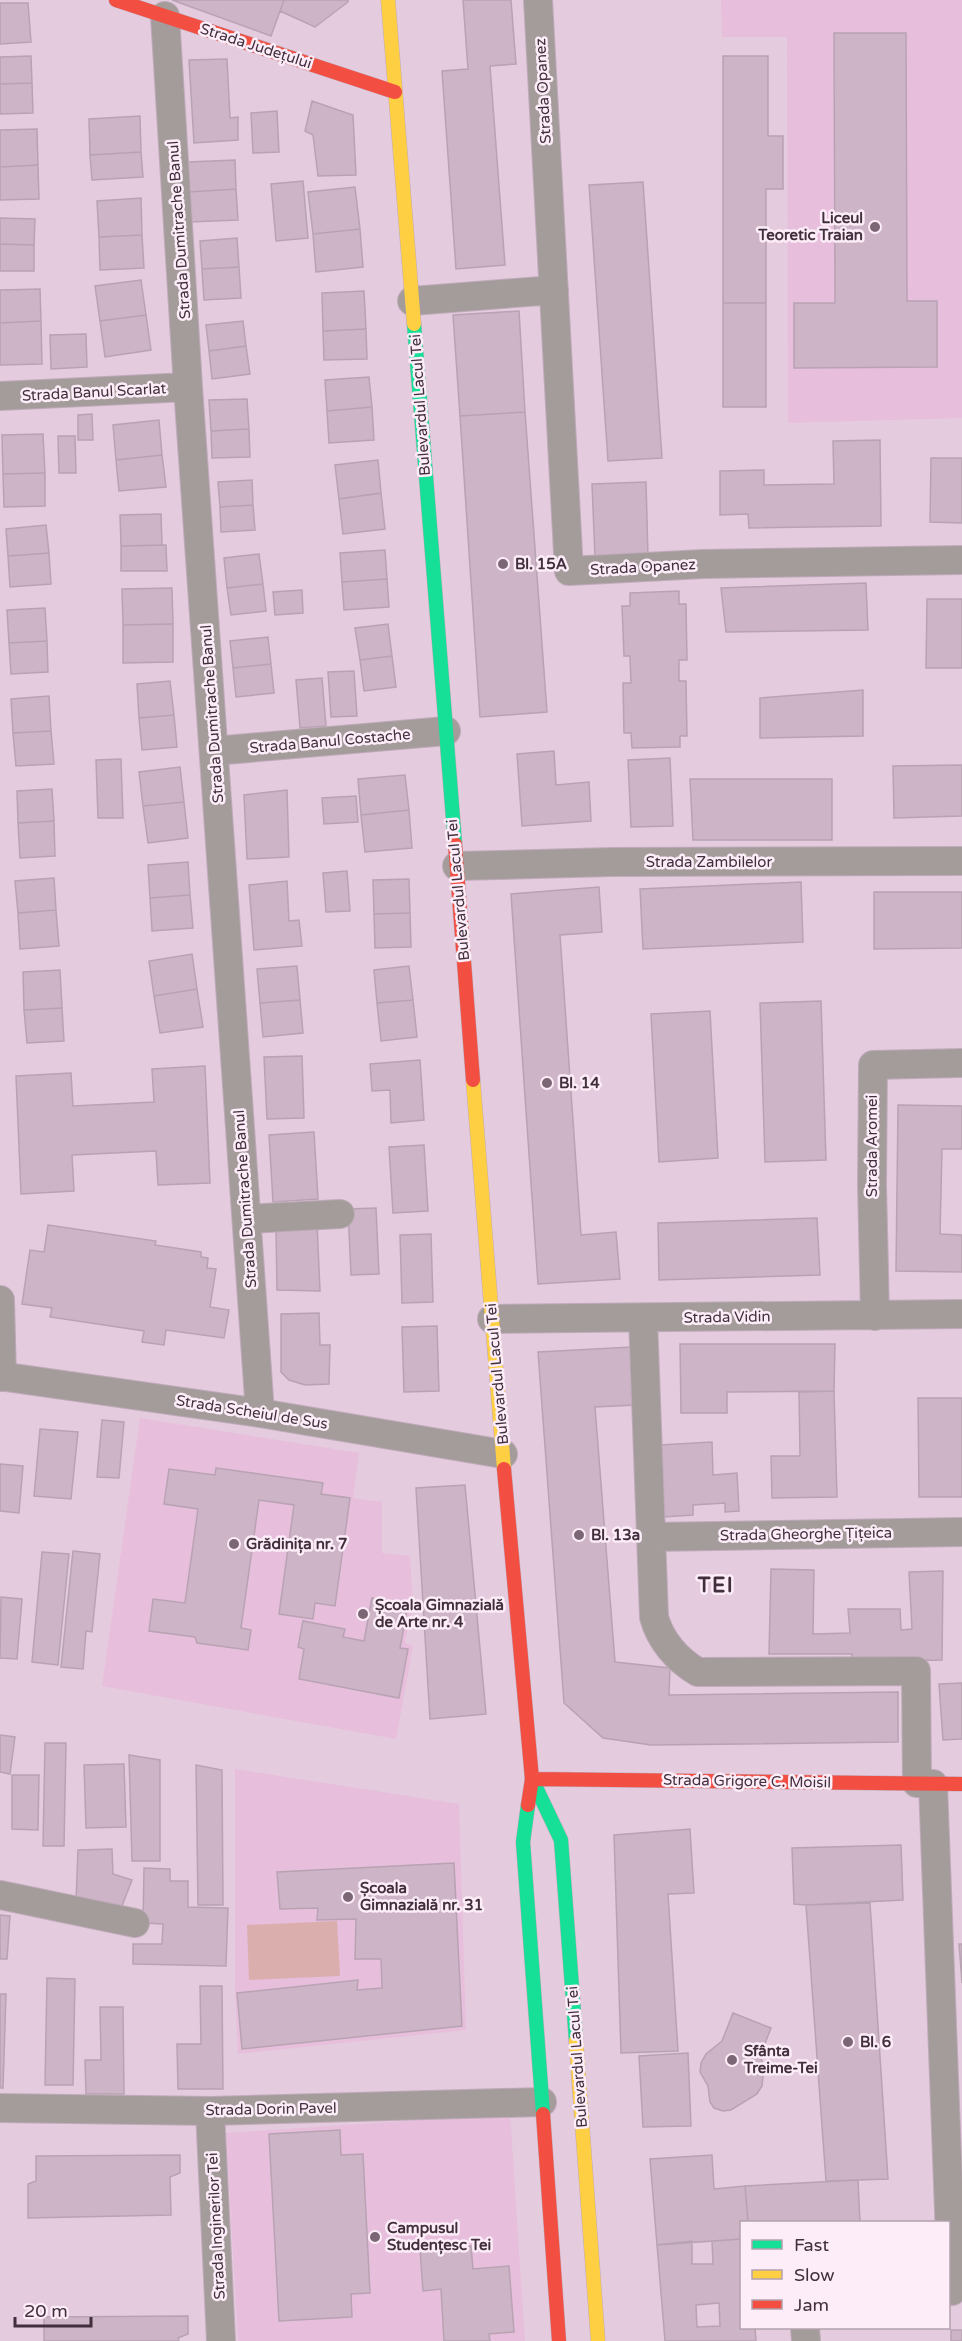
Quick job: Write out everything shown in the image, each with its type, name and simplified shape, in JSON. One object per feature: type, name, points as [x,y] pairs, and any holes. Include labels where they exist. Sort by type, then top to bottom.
[{"type":"main road","name":"Strada Județului","points":[[116,0],[395,92]]},
{"type":"main road","name":"Bulevardul Lacul Tei","points":[[388,0],[492,1319],[531,1779],[523,1842],[559,2341]]},
{"type":"main road","name":"Bulevardul Lacul Tei","points":[[531,1779],[561,1839],[598,2341]]},
{"type":"main road","name":"Strada Grigore C. Moisil","points":[[531,1779],[962,1784]]},
{"type":"street","name":"Strada Opanez","points":[[538,0],[569,571],[703,564],[962,560]]},
{"type":"street","name":"Strada Dumitrache Banul","points":[[165,16],[188,387],[260,1413]]},
{"type":"street","points":[[412,301],[554,290]]},
{"type":"street","name":"Strada Banul Scarlat","points":[[0,396],[188,387]]},
{"type":"street","name":"Strada Banul Costache","points":[[214,751],[446,731]]},
{"type":"street","name":"Strada Zambilelor","points":[[457,866],[612,862],[962,861]]},
{"type":"street","name":"Strada Aromei","points":[[875,1316],[872,1185],[873,1065],[962,1063]]},
{"type":"street","points":[[247,1219],[340,1214]]},
{"type":"street","points":[[0,1300],[1,1377]]},
{"type":"street","name":"Strada Vidin","points":[[492,1319],[962,1314]]},
{"type":"street","points":[[643,1318],[654,1617],[663,1641],[688,1666],[698,1672],[916,1671],[925,1784],[950,2221]]},
{"type":"street","name":"Strada Scheiul de Sus","points":[[1,1377],[260,1413],[503,1454]]},
{"type":"street","name":"Strada Gheorghe Țițeica","points":[[651,1537],[962,1532]]},
{"type":"street","points":[[0,1895],[135,1923]]},
{"type":"street","name":"Strada Dorin Pavel","points":[[0,2108],[210,2111],[542,2102]]},
{"type":"street","name":"Strada Inginerilor Tei","points":[[210,2111],[221,2341]]},
{"type":"street","points":[[950,2221],[954,2291]]},
{"type":"shaded area","name":"Liceul Teoretic Traian","points":[[721,0],[962,0],[962,418],[788,423],[787,37],[722,37]]},
{"type":"shaded area","name":"Grădinița nr. 7","points":[[140,1418],[359,1453],[353,1498],[382,1502],[382,1553],[410,1556],[413,1603],[405,1643],[413,1646],[396,1739],[102,1686]]},
{"type":"shaded area","name":"Școala Gimnazială nr. 31","points":[[235,1769],[459,1804],[466,2030],[238,2054],[235,1990]]},
{"type":"shaded area","points":[[337,1921],[340,1976],[249,1980],[247,1925]]},
{"type":"shaded area","name":"Campusul Studențesc Tei","points":[[510,2114],[525,2341],[238,2341],[226,2133]]},
{"type":"building","points":[[172,0],[284,0],[271,36]]},
{"type":"building","points":[[284,0],[348,0],[348,2],[315,27],[280,11]]},
{"type":"building","points":[[463,0],[511,0],[516,64],[490,66],[505,265],[456,269],[442,71],[468,69]]},
{"type":"building","points":[[0,3],[28,3],[31,42],[0,44]]},
{"type":"building","points":[[834,33],[906,33],[907,301],[937,301],[937,367],[794,368],[794,303],[835,303]]},
{"type":"building","points":[[31,56],[32,83],[0,84],[0,57]]},
{"type":"building","points":[[723,56],[768,56],[768,136],[783,136],[783,189],[766,189],[766,303],[723,303]]},
{"type":"building","points":[[227,59],[230,118],[238,117],[238,140],[194,143],[189,60]]},
{"type":"building","points":[[32,83],[33,113],[0,114],[0,84]]},
{"type":"building","points":[[312,101],[353,115],[356,175],[318,176],[313,135],[305,131]]},
{"type":"building","points":[[277,111],[279,152],[253,153],[251,113]]},
{"type":"building","points":[[140,116],[141,152],[90,155],[89,119]]},
{"type":"building","points":[[37,129],[38,165],[0,167],[0,130]]},
{"type":"building","points":[[141,152],[143,177],[92,180],[90,155]]},
{"type":"building","points":[[235,160],[236,189],[189,192],[188,162]]},
{"type":"building","points":[[38,165],[39,199],[0,200],[0,167]]},
{"type":"building","points":[[303,181],[308,238],[276,241],[271,184]]},
{"type":"building","points":[[643,182],[662,458],[608,461],[589,185]]},
{"type":"building","points":[[355,187],[360,229],[313,234],[308,192]]},
{"type":"building","points":[[236,189],[238,220],[190,222],[189,192]]},
{"type":"building","points":[[141,198],[142,235],[99,237],[97,201]]},
{"type":"building","points":[[0,218],[35,219],[34,245],[0,244]]},
{"type":"building","points":[[360,229],[363,267],[316,272],[313,234]]},
{"type":"building","points":[[142,235],[144,268],[100,270],[99,237]]},
{"type":"building","points":[[237,238],[239,267],[202,269],[200,241]]},
{"type":"building","points":[[0,244],[34,245],[34,271],[0,271]]},
{"type":"building","points":[[239,267],[241,298],[204,300],[202,269]]},
{"type":"building","points":[[141,280],[146,315],[100,321],[95,286]]},
{"type":"building","points":[[40,289],[41,321],[0,323],[0,290]]},
{"type":"building","points":[[364,291],[366,329],[323,331],[322,293]]},
{"type":"building","points":[[723,303],[766,303],[766,407],[723,407]]},
{"type":"building","points":[[519,311],[525,412],[460,416],[453,315]]},
{"type":"building","points":[[146,315],[151,350],[105,357],[100,321]]},
{"type":"building","points":[[41,321],[42,364],[0,365],[0,323]]},
{"type":"building","points":[[243,321],[246,346],[209,351],[206,325]]},
{"type":"building","points":[[366,329],[367,359],[324,360],[323,331]]},
{"type":"building","points":[[86,334],[87,367],[51,369],[50,335]]},
{"type":"building","points":[[246,346],[250,374],[212,379],[209,351]]},
{"type":"building","points":[[369,377],[372,407],[327,411],[325,380]]},
{"type":"building","points":[[247,399],[249,429],[211,431],[209,400]]},
{"type":"building","points":[[372,407],[374,440],[329,443],[327,411]]},
{"type":"building","name":"Bl. 15A","points":[[525,412],[547,712],[480,717],[460,416]]},
{"type":"building","points":[[92,414],[93,440],[78,440],[78,415]]},
{"type":"building","points":[[159,420],[162,455],[116,460],[113,425]]},
{"type":"building","points":[[249,429],[250,457],[212,458],[211,431]]},
{"type":"building","points":[[43,434],[45,473],[3,474],[2,435]]},
{"type":"building","points":[[58,436],[75,436],[76,473],[59,473]]},
{"type":"building","points":[[880,440],[881,526],[749,528],[748,514],[720,515],[720,471],[764,470],[764,485],[834,484],[833,441]]},
{"type":"building","points":[[162,455],[166,487],[119,491],[116,460]]},
{"type":"building","points":[[931,458],[962,458],[962,523],[930,522]]},
{"type":"building","points":[[378,460],[381,493],[339,499],[335,465]]},
{"type":"building","points":[[45,473],[45,506],[4,507],[3,474]]},
{"type":"building","points":[[252,480],[253,505],[220,507],[218,482]]},
{"type":"building","points":[[646,482],[648,557],[595,558],[592,484]]},
{"type":"building","points":[[381,493],[385,529],[343,534],[339,499]]},
{"type":"building","points":[[253,505],[255,530],[221,532],[220,507]]},
{"type":"building","points":[[161,514],[162,545],[121,546],[120,515]]},
{"type":"building","points":[[46,525],[49,553],[8,556],[6,529]]},
{"type":"building","points":[[166,545],[167,571],[121,571],[121,546]]},
{"type":"building","points":[[385,550],[387,579],[342,582],[340,553]]},
{"type":"building","points":[[49,553],[51,584],[10,587],[8,556]]},
{"type":"building","points":[[259,554],[263,584],[227,588],[224,558]]},
{"type":"building","points":[[387,579],[389,607],[344,610],[342,582]]},
{"type":"building","points":[[866,583],[868,630],[726,632],[721,588]]},
{"type":"building","points":[[263,584],[266,611],[231,615],[227,588]]},
{"type":"building","points":[[172,588],[173,624],[123,625],[122,589]]},
{"type":"building","points":[[302,590],[303,613],[275,615],[273,592]]},
{"type":"building","points":[[679,591],[679,604],[686,604],[687,660],[679,660],[679,681],[686,681],[687,736],[680,736],[680,747],[632,748],[631,733],[624,733],[623,683],[631,683],[630,656],[624,656],[622,606],[630,606],[630,593]]},
{"type":"building","points":[[927,599],[962,599],[962,668],[926,668]]},
{"type":"building","points":[[45,608],[47,641],[9,643],[7,610]]},
{"type":"building","points":[[173,624],[173,662],[123,663],[123,625]]},
{"type":"building","points":[[388,624],[392,656],[360,660],[355,628]]},
{"type":"building","points":[[268,637],[271,664],[233,668],[230,641]]},
{"type":"building","points":[[47,641],[48,672],[11,674],[9,643]]},
{"type":"building","points":[[392,656],[396,687],[364,691],[360,660]]},
{"type":"building","points":[[271,664],[274,693],[236,697],[233,668]]},
{"type":"building","points":[[354,671],[357,716],[331,717],[328,672]]},
{"type":"building","points":[[322,678],[326,726],[300,728],[296,680]]},
{"type":"building","points":[[170,681],[174,715],[139,718],[137,684]]},
{"type":"building","points":[[863,690],[863,736],[760,738],[760,698]]},
{"type":"building","points":[[49,696],[51,731],[13,733],[11,699]]},
{"type":"building","points":[[174,715],[177,747],[142,750],[139,718]]},
{"type":"building","points":[[51,731],[54,764],[16,766],[13,733]]},
{"type":"building","points":[[554,751],[556,785],[589,782],[591,821],[522,826],[517,754]]},
{"type":"building","points":[[670,758],[673,826],[631,827],[628,760]]},
{"type":"building","points":[[121,759],[123,818],[98,818],[96,760]]},
{"type":"building","points":[[962,765],[962,816],[894,818],[893,766]]},
{"type":"building","points":[[180,767],[184,802],[143,806],[139,772]]},
{"type":"building","points":[[405,775],[409,810],[361,815],[358,779]]},
{"type":"building","points":[[690,779],[832,779],[832,840],[693,840]]},
{"type":"building","points":[[52,789],[54,821],[18,823],[17,791]]},
{"type":"building","points":[[287,790],[289,857],[247,859],[244,795]]},
{"type":"building","points":[[356,796],[358,822],[324,824],[322,798]]},
{"type":"building","points":[[184,802],[188,838],[148,843],[143,806]]},
{"type":"building","points":[[409,810],[412,848],[365,852],[361,815]]},
{"type":"building","points":[[54,821],[55,856],[20,858],[18,823]]},
{"type":"building","points":[[188,862],[190,895],[150,898],[148,865]]},
{"type":"building","points":[[347,871],[350,911],[326,912],[323,873]]},
{"type":"building","points":[[54,878],[56,910],[18,913],[15,881]]},
{"type":"building","points":[[409,879],[410,913],[374,914],[373,880]]},
{"type":"building","points":[[287,881],[289,921],[299,920],[302,946],[254,950],[249,885]]},
{"type":"building","points":[[801,882],[803,942],[643,949],[640,889]]},
{"type":"building","name":"Bl. 14","points":[[599,887],[602,932],[560,935],[581,1235],[616,1232],[620,1279],[538,1284],[511,894]]},
{"type":"building","points":[[874,892],[962,892],[962,948],[874,949]]},
{"type":"building","points":[[190,895],[193,928],[152,931],[150,898]]},
{"type":"building","points":[[56,910],[59,946],[20,949],[18,913]]},
{"type":"building","points":[[410,913],[411,947],[375,948],[374,914]]},
{"type":"building","points":[[192,954],[197,989],[154,996],[149,961]]},
{"type":"building","points":[[297,966],[300,1000],[260,1003],[257,969]]},
{"type":"building","points":[[409,966],[413,1000],[377,1003],[374,970]]},
{"type":"building","points":[[60,970],[62,1008],[24,1010],[23,972]]},
{"type":"building","points":[[197,989],[203,1027],[160,1033],[154,996]]},
{"type":"building","points":[[300,1000],[303,1033],[263,1037],[260,1003]]},
{"type":"building","points":[[413,1000],[417,1037],[381,1041],[377,1003]]},
{"type":"building","points":[[821,1001],[826,1160],[765,1162],[760,1003]]},
{"type":"building","points":[[62,1008],[64,1041],[27,1043],[24,1010]]},
{"type":"building","points":[[710,1011],[718,1158],[659,1162],[651,1014]]},
{"type":"building","points":[[302,1056],[304,1118],[267,1119],[264,1057]]},
{"type":"building","points":[[420,1060],[424,1120],[391,1123],[390,1090],[372,1091],[370,1064]]},
{"type":"building","points":[[205,1066],[210,1183],[158,1185],[156,1151],[72,1155],[74,1191],[21,1194],[16,1076],[71,1073],[73,1106],[154,1102],[152,1069]]},
{"type":"building","points":[[898,1105],[962,1106],[962,1149],[942,1149],[940,1234],[962,1235],[962,1272],[896,1271]]},
{"type":"building","points":[[314,1132],[318,1199],[273,1202],[269,1135]]},
{"type":"building","points":[[424,1145],[428,1211],[393,1213],[389,1147]]},
{"type":"building","points":[[376,1208],[379,1274],[351,1275],[348,1209]]},
{"type":"building","points":[[817,1218],[820,1275],[659,1280],[658,1223]]},
{"type":"building","points":[[317,1223],[320,1291],[277,1290],[276,1227]]},
{"type":"building","points":[[48,1225],[156,1241],[155,1245],[201,1252],[201,1257],[208,1258],[207,1268],[216,1269],[210,1307],[229,1310],[224,1338],[166,1330],[164,1345],[142,1342],[144,1331],[50,1317],[52,1308],[22,1304],[30,1250],[44,1252]]},
{"type":"building","points":[[431,1234],[433,1302],[402,1303],[400,1235]]},
{"type":"building","points":[[319,1313],[320,1345],[330,1345],[329,1384],[305,1385],[289,1380],[281,1372],[281,1314]]},
{"type":"building","points":[[437,1326],[439,1391],[404,1392],[402,1327]]},
{"type":"building","points":[[680,1344],[835,1344],[834,1391],[727,1392],[727,1413],[681,1413]]},
{"type":"building","name":"Bl. 13a","points":[[632,1347],[636,1405],[595,1407],[615,1662],[670,1668],[669,1695],[898,1692],[898,1742],[651,1745],[603,1738],[564,1703],[538,1352]]},
{"type":"building","points":[[834,1391],[837,1497],[772,1498],[771,1456],[800,1456],[799,1392]]},
{"type":"building","points":[[918,1398],[962,1398],[962,1497],[919,1497]]},
{"type":"building","points":[[102,1420],[124,1422],[119,1478],[97,1477]]},
{"type":"building","points":[[40,1429],[78,1432],[71,1499],[34,1496]]},
{"type":"building","points":[[712,1442],[713,1475],[737,1473],[739,1511],[725,1512],[725,1503],[693,1505],[693,1515],[663,1517],[660,1445]]},
{"type":"building","points":[[0,1464],[23,1466],[19,1513],[0,1511]]},
{"type":"building","points":[[216,1468],[323,1483],[321,1494],[350,1498],[335,1606],[315,1603],[313,1619],[279,1614],[294,1505],[259,1500],[241,1628],[251,1630],[248,1650],[197,1643],[195,1637],[149,1631],[153,1599],[185,1603],[198,1509],[164,1504],[169,1469],[215,1475]]},
{"type":"building","points":[[465,1485],[486,1714],[430,1719],[416,1488]]},
{"type":"building","points":[[73,1551],[100,1554],[92,1632],[86,1631],[83,1669],[61,1667]]},
{"type":"building","points":[[42,1552],[69,1554],[58,1665],[32,1662]]},
{"type":"building","points":[[771,1569],[814,1570],[813,1634],[850,1633],[848,1609],[900,1609],[901,1630],[912,1629],[909,1572],[943,1571],[942,1660],[852,1662],[852,1654],[769,1654]]},
{"type":"building","points":[[1,1597],[22,1599],[17,1659],[0,1658]]},
{"type":"building","name":"Școala Gimnazială de Arte nr. 4","points":[[372,1598],[408,1605],[400,1648],[408,1649],[399,1698],[299,1679],[304,1649],[298,1647],[303,1621],[345,1629],[343,1637],[364,1641]]},
{"type":"building","points":[[962,1683],[962,1739],[943,1740],[939,1684]]},
{"type":"building","points":[[0,1735],[15,1737],[10,1774],[0,1772]]},
{"type":"building","points":[[45,1743],[66,1743],[64,1846],[43,1846]]},
{"type":"building","points":[[129,1755],[160,1760],[160,1861],[132,1861]]},
{"type":"building","points":[[124,1764],[126,1827],[86,1828],[84,1765]]},
{"type":"building","points":[[196,1765],[222,1770],[223,1905],[198,1905]]},
{"type":"building","points":[[12,1775],[39,1775],[38,1830],[12,1829]]},
{"type":"building","points":[[690,1829],[694,1893],[668,1894],[678,2051],[621,2053],[614,1835]]},
{"type":"building","points":[[901,1845],[903,1900],[794,1904],[792,1848]]},
{"type":"building","points":[[112,1849],[113,1874],[132,1880],[120,1911],[76,1902],[78,1850]]},
{"type":"building","points":[[454,1863],[462,2026],[242,2049],[237,1993],[358,1980],[357,1990],[382,1988],[381,1959],[355,1959],[356,1919],[317,1920],[318,1908],[280,1909],[277,1872]]},
{"type":"building","points":[[144,1868],[170,1869],[170,1881],[188,1881],[188,1907],[228,1908],[226,1966],[133,1964],[133,1944],[162,1944],[163,1924],[143,1923]]},
{"type":"building","name":"Bl. 6","points":[[870,1903],[888,2179],[826,2181],[806,1905]]},
{"type":"building","points":[[0,1915],[10,1916],[7,1959],[0,1959]]},
{"type":"building","points":[[959,1944],[962,1944],[962,1983]]},
{"type":"building","points":[[47,1978],[75,1979],[73,2085],[45,2085]]},
{"type":"building","points":[[200,1986],[222,1986],[223,2089],[178,2089],[177,2044],[201,2044]]},
{"type":"building","points":[[0,1994],[6,1994],[3,2088],[0,2088]]},
{"type":"building","points":[[100,2007],[123,2007],[124,2094],[86,2094],[85,2060],[101,2060]]},
{"type":"building","name":"Sfânta Treime-Tei","points":[[733,2013],[771,2028],[760,2056],[764,2067],[762,2086],[757,2094],[731,2110],[723,2111],[714,2108],[710,2102],[708,2086],[700,2072],[701,2063],[706,2054],[722,2041]]},
{"type":"building","points":[[688,2053],[691,2126],[643,2127],[639,2056]]},
{"type":"building","points":[[340,2130],[341,2155],[363,2154],[370,2293],[351,2294],[352,2317],[279,2321],[269,2134]]},
{"type":"building","points":[[180,2155],[180,2173],[170,2177],[171,2215],[28,2218],[28,2184],[36,2181],[36,2156]]},
{"type":"building","points":[[712,2155],[714,2189],[745,2186],[748,2221],[740,2221],[740,2239],[657,2245],[650,2159]]},
{"type":"building","points":[[858,2180],[860,2221],[748,2221],[745,2186]]},
{"type":"building","points":[[740,2239],[740,2329],[755,2329],[756,2341],[665,2341],[657,2245],[692,2241],[692,2264],[713,2264],[712,2241]],"holes":[[[719,2303],[720,2326],[697,2327],[696,2305]]]},
{"type":"building","points":[[471,2246],[473,2269],[509,2266],[514,2332],[489,2334],[490,2341],[444,2341],[441,2289],[423,2291],[420,2249]]},
{"type":"building","points":[[188,2316],[188,2334],[178,2338],[179,2341],[44,2341],[44,2317]]},
{"type":"building","points":[[951,2330],[962,2330],[962,2341],[951,2341]]},
{"type":"traffic: fast","points":[[414,324],[455,844]]},
{"type":"traffic: fast","points":[[532,1779],[561,1840],[576,2041]]},
{"type":"traffic: fast","points":[[528,1805],[523,1842],[543,2114]]},
{"type":"traffic: slow","points":[[388,0],[414,324]]},
{"type":"traffic: slow","points":[[473,1080],[504,1469]]},
{"type":"traffic: slow","points":[[576,2041],[598,2341]]},
{"type":"traffic: jam","points":[[116,0],[395,92]]},
{"type":"traffic: jam","points":[[455,844],[473,1080]]},
{"type":"traffic: jam","points":[[504,1469],[532,1779],[528,1805]]},
{"type":"traffic: jam","points":[[532,1779],[962,1784]]},
{"type":"traffic: jam","points":[[543,2114],[559,2341]]},
{"type":"place","name":"Liceul Teoretic Traian","points":[[875,227]]},
{"type":"place","name":"Bl. 15A","points":[[503,564]]},
{"type":"place","name":"Bl. 14","points":[[547,1083]]},
{"type":"place","name":"Bl. 13a","points":[[579,1535]]},
{"type":"place","name":"Grădinița nr. 7","points":[[234,1544]]},
{"type":"place","name":"Școala Gimnazială de Arte nr. 4","points":[[363,1614]]},
{"type":"place","name":"Școala Gimnazială nr. 31","points":[[348,1897]]},
{"type":"place","name":"Bl. 6","points":[[848,2042]]},
{"type":"place","name":"Sfânta Treime-Tei","points":[[732,2060]]},
{"type":"place","name":"Campusul Studențesc Tei","points":[[375,2237]]},
{"type":"district","name":"TEI","points":[[716,1585]]}]
